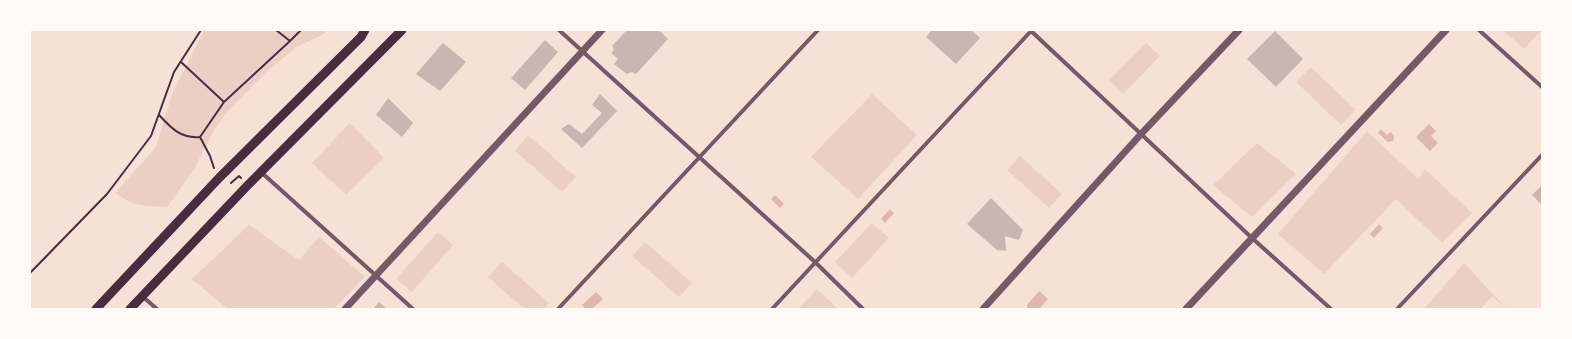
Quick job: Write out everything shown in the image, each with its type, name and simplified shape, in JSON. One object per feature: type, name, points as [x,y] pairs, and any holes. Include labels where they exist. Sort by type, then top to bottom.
[{"type":"main road","points":[[96,309],[219,178],[361,37],[365,30]]},
{"type":"main road","points":[[130,309],[260,172],[402,30]]},
{"type":"street","points":[[559,30],[583,50],[815,262],[863,309]]},
{"type":"street","points":[[346,309],[602,30]]},
{"type":"street","points":[[558,309],[818,30]]},
{"type":"street","points":[[772,309],[1031,30],[1252,238],[1331,309]]},
{"type":"street","points":[[983,309],[1142,133],[1239,30]]},
{"type":"street","points":[[1186,309],[1446,30]]},
{"type":"street","points":[[1479,30],[1542,87]]},
{"type":"street","points":[[1397,309],[1542,155]]},
{"type":"street","points":[[260,172],[413,309]]},
{"type":"street","points":[[142,296],[157,309]]},
{"type":"path","points":[[30,273],[107,194],[151,136],[174,72],[202,30]]},
{"type":"path","points":[[276,30],[290,41]]},
{"type":"path","points":[[159,114],[173,130],[190,138],[200,137],[224,102],[301,30]]},
{"type":"path","points":[[181,62],[224,102]]},
{"type":"path","points":[[200,137],[219,178],[228,185],[239,176],[247,186]]},
{"type":"shaded area","points":[[204,30],[328,30],[322,35],[297,47],[265,73],[229,110],[216,127],[194,169],[167,207],[135,204],[115,193],[155,148],[173,92]]},
{"type":"shaded area","points":[[1503,30],[1542,30],[1524,49]]},
{"type":"shaded area","points":[[1146,43],[1160,56],[1123,94],[1109,80]]},
{"type":"shaded area","points":[[1311,67],[1356,110],[1341,125],[1296,82]]},
{"type":"shaded area","points":[[872,94],[917,135],[858,199],[811,157]]},
{"type":"shaded area","points":[[350,123],[384,158],[346,195],[312,163]]},
{"type":"shaded area","points":[[1429,124],[1436,131],[1431,136],[1438,143],[1430,151],[1416,137]]},
{"type":"shaded area","points":[[1381,129],[1387,135],[1391,132],[1394,137],[1393,141],[1388,142],[1378,133]]},
{"type":"shaded area","points":[[1367,131],[1418,179],[1425,169],[1472,213],[1442,243],[1396,199],[1324,274],[1278,234]]},
{"type":"shaded area","points":[[528,135],[576,177],[562,192],[515,151]]},
{"type":"shaded area","points":[[1257,143],[1296,174],[1252,217],[1213,185]]},
{"type":"shaded area","points":[[1020,156],[1062,194],[1049,208],[1007,170]]},
{"type":"shaded area","points":[[775,195],[784,204],[780,208],[771,199]]},
{"type":"shaded area","points":[[890,209],[894,213],[885,223],[881,219]]},
{"type":"shaded area","points":[[872,223],[889,238],[852,278],[835,262]]},
{"type":"shaded area","points":[[1379,224],[1383,228],[1374,238],[1370,234]]},
{"type":"shaded area","points":[[249,225],[299,260],[319,237],[365,277],[334,309],[228,309],[192,279]]},
{"type":"shaded area","points":[[438,232],[453,245],[412,292],[396,279]]},
{"type":"shaded area","points":[[645,242],[692,283],[679,297],[632,256]]},
{"type":"shaded area","points":[[502,262],[549,303],[544,309],[524,309],[488,277]]},
{"type":"shaded area","points":[[1464,263],[1506,308],[1492,296],[1481,309],[1424,309]]},
{"type":"shaded area","points":[[817,289],[838,309],[798,309]]},
{"type":"shaded area","points":[[1039,291],[1048,299],[1039,309],[1027,309],[1027,305]]},
{"type":"shaded area","points":[[596,292],[603,299],[592,309],[586,309],[582,305]]},
{"type":"building","points":[[627,30],[659,30],[668,39],[636,74],[632,72],[627,74],[614,64],[618,59],[611,53],[614,50],[612,46]]},
{"type":"building","points":[[932,30],[971,30],[980,38],[956,64],[926,37]]},
{"type":"building","points":[[1275,31],[1303,59],[1276,87],[1247,59]]},
{"type":"building","points":[[545,40],[558,52],[525,90],[511,78]]},
{"type":"building","points":[[443,43],[466,62],[440,91],[416,74]]},
{"type":"building","points":[[600,94],[617,111],[582,148],[561,129],[569,124],[582,134],[602,113],[592,105]]},
{"type":"building","points":[[388,98],[413,123],[402,137],[376,115]]},
{"type":"building","points":[[1542,185],[1542,205],[1532,195]]},
{"type":"building","points":[[991,198],[1023,230],[1019,240],[1005,236],[1006,251],[997,250],[967,224]]},
{"type":"building","points":[[379,302],[387,309],[373,309]]}]
